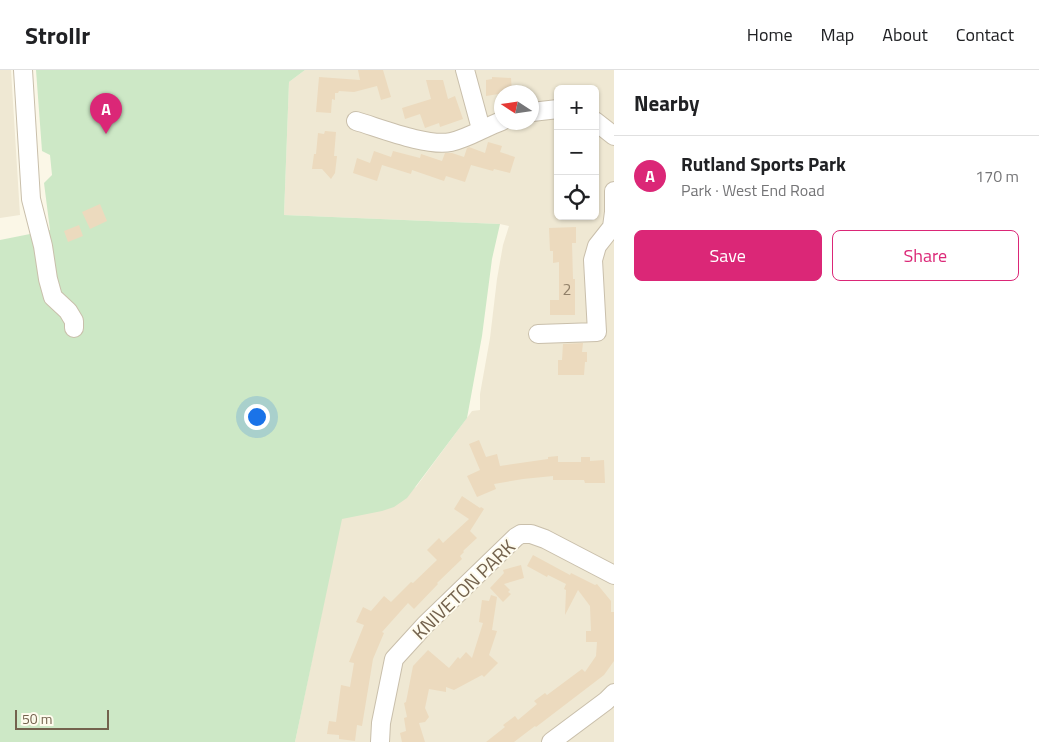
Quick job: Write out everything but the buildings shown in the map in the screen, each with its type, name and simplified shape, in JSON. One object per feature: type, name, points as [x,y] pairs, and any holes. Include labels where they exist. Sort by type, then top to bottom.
[{"type":"street","points":[[23,70],[37,167],[32,199],[53,297],[68,311],[74,321],[74,328]]},
{"type":"street","points":[[464,70],[482,129]]},
{"type":"street","points":[[539,111],[554,109]]},
{"type":"street","points":[[356,121],[373,133],[441,143],[458,140],[494,124]]},
{"type":"street","points":[[599,124],[614,136]]},
{"type":"street","points":[[538,334],[597,332],[593,260],[597,246],[612,227],[614,191]]},
{"type":"street","name":"KNIVETON PARK","points":[[380,742],[381,723],[394,659],[424,625],[516,536],[531,534],[546,539],[614,575]]},
{"type":"street","points":[[550,742],[614,693]]},
{"type":"shaded area","points":[[0,70],[11,70],[20,215],[0,218]]},
{"type":"shaded area","points":[[305,70],[614,70],[614,742],[295,742],[341,519],[416,487],[472,411],[480,410],[480,394],[490,338],[497,279],[503,245],[509,226],[500,224],[284,215],[289,82]]},
{"type":"green space","points":[[36,70],[305,70],[289,82],[284,215],[500,224],[492,259],[482,336],[467,418],[407,498],[394,507],[382,511],[342,519],[295,742],[0,742],[0,240],[50,230],[44,183],[52,175],[50,155],[42,151]]},
{"type":"place","name":"Rutland Sports Park","points":[[106,134]]}]
